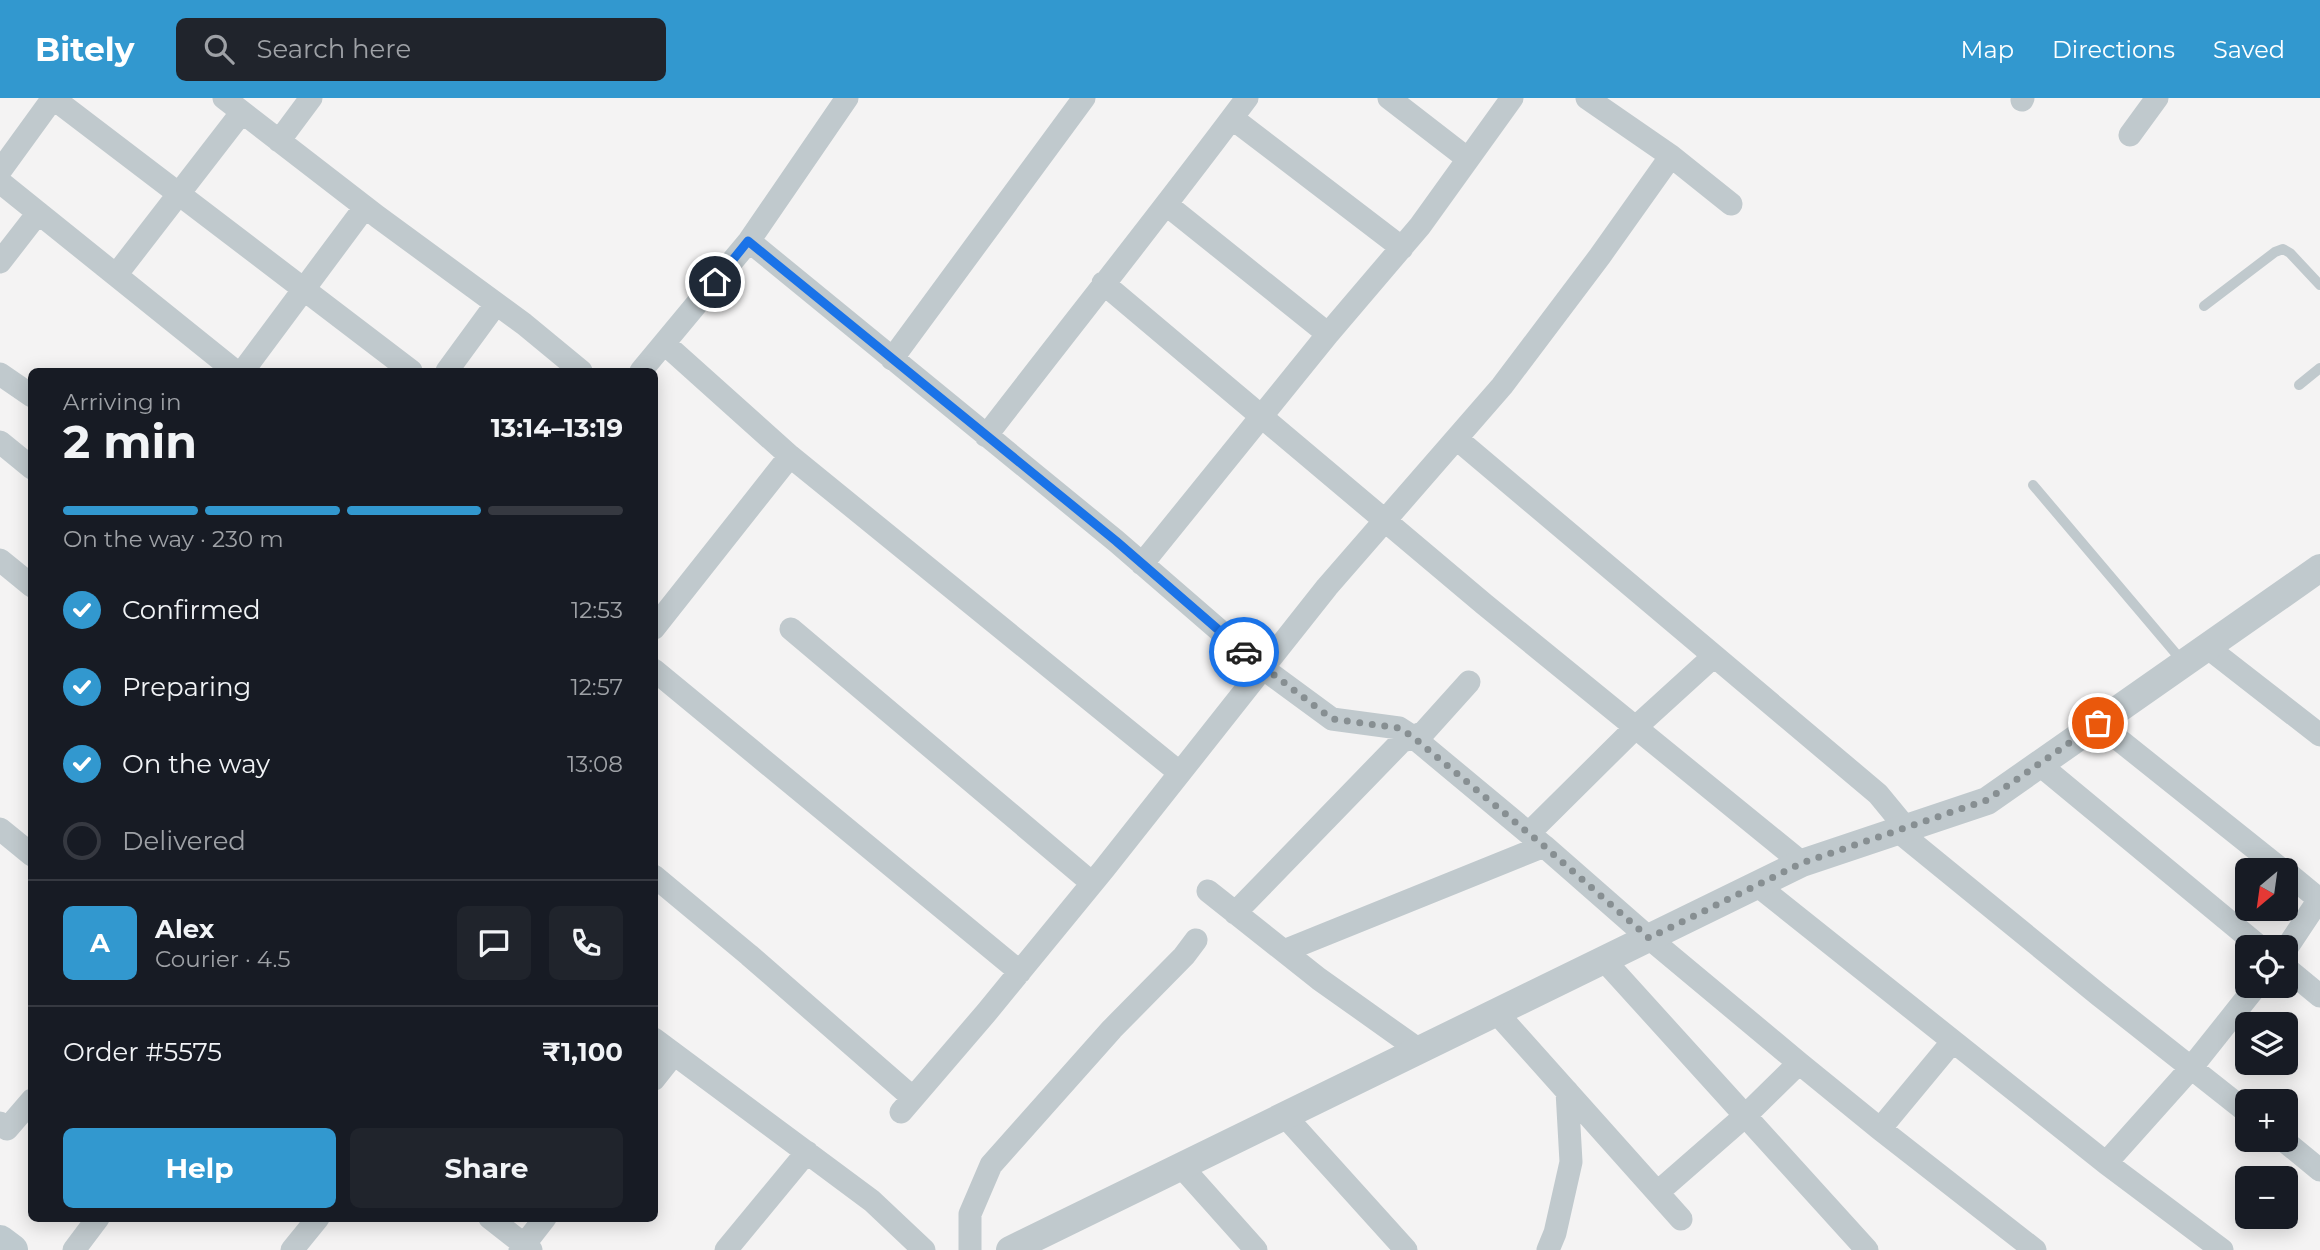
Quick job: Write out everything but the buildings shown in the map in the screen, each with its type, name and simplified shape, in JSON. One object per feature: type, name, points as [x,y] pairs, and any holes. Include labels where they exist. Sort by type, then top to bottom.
[{"type":"main road","points":[[0,1241],[12,1250]]},
{"type":"street","points":[[0,171],[53,98],[407,368]]},
{"type":"street","points":[[224,98],[577,368]]},
{"type":"street","points":[[279,141],[311,98]]},
{"type":"street","points":[[644,368],[748,241],[847,98]]},
{"type":"street","points":[[892,359],[1084,98]]},
{"type":"street","points":[[986,436],[1247,98]]},
{"type":"street","points":[[1389,98],[1468,159]]},
{"type":"street","points":[[1142,564],[1328,334],[1402,248],[1512,98]]},
{"type":"street","points":[[1587,98],[1671,156],[1731,205]]},
{"type":"street","points":[[2130,135],[2157,98]]},
{"type":"street","points":[[116,275],[242,112]]},
{"type":"street","points":[[1232,118],[1402,248]]},
{"type":"street","points":[[658,879],[749,955],[907,1105],[1020,972],[1327,587],[1518,365],[1671,156]]},
{"type":"street","points":[[0,182],[230,368]]},
{"type":"street","points":[[1167,205],[1328,334]]},
{"type":"street","points":[[232,368],[305,290],[365,206]]},
{"type":"street","points":[[0,262],[38,213]]},
{"type":"street","points":[[748,241],[1142,564],[1264,669],[1332,719],[1399,728],[1413,737],[1799,1063],[2035,1250]]},
{"type":"street","points":[[1104,283],[1385,522],[1802,863]]},
{"type":"street","points":[[449,368],[496,304]]},
{"type":"street","points":[[665,344],[790,456],[1180,773]]},
{"type":"street","points":[[0,374],[28,393]]},
{"type":"street","points":[[1457,439],[1878,794],[1902,829],[2235,1103]]},
{"type":"street","points":[[0,442],[28,465]]},
{"type":"street","points":[[658,623],[790,456]]},
{"type":"street","points":[[0,560],[28,583]]},
{"type":"street","points":[[1010,1250],[1802,863],[1987,800],[2207,647],[2315,578]]},
{"type":"street","points":[[791,629],[1092,883]]},
{"type":"street","points":[[2207,647],[2320,735]]},
{"type":"street","points":[[1284,951],[1536,840],[1636,727],[1714,656]]},
{"type":"street","points":[[658,673],[1020,972]]},
{"type":"street","points":[[1235,913],[1401,742],[1424,732],[1469,682]]},
{"type":"street","points":[[2098,723],[2268,858]]},
{"type":"street","points":[[2039,764],[2246,935]]},
{"type":"street","points":[[0,830],[28,852]]},
{"type":"street","points":[[2295,935],[2320,899],[2298,882]]},
{"type":"street","points":[[1757,886],[2106,1163],[2222,1250]]},
{"type":"street","points":[[1208,891],[1319,979],[1419,1050]]},
{"type":"street","points":[[970,1250],[970,1214],[991,1166],[1196,940]]},
{"type":"street","points":[[1604,960],[1867,1250]]},
{"type":"street","points":[[2298,978],[2320,996]]},
{"type":"street","points":[[2106,1163],[2191,1068],[2247,998]]},
{"type":"street","points":[[1496,1012],[1681,1219]]},
{"type":"street","points":[[1880,1129],[1953,1041]]},
{"type":"street","points":[[658,1042],[872,1201],[924,1250]]},
{"type":"street","points":[[658,1074],[673,1055]]},
{"type":"street","points":[[1658,1192],[1745,1116],[1799,1063]]},
{"type":"street","points":[[1548,1250],[1555,1233],[1571,1161],[1567,1091]]},
{"type":"street","points":[[0,1124],[7,1129],[28,1105]]},
{"type":"street","points":[[1284,1115],[1406,1250]]},
{"type":"street","points":[[726,1250],[807,1152]]},
{"type":"street","points":[[2297,1152],[2320,1170]]},
{"type":"street","points":[[1181,1166],[1256,1250]]},
{"type":"street","points":[[74,1250],[95,1222]]},
{"type":"street","points":[[292,1250],[315,1222]]},
{"type":"street","points":[[495,1222],[525,1248],[542,1222]]},
{"type":"lane","points":[[2204,306],[2275,252],[2283,249],[2320,285]]},
{"type":"lane","points":[[2299,385],[2320,368]]},
{"type":"lane","points":[[2033,485],[2184,663]]},
{"type":"way so far","points":[[1244,652],[1332,719],[1399,728],[1413,737],[1649,938],[1802,863],[1987,800],[2098,723]]},
{"type":"route","points":[[715,282],[748,241],[1116,541],[1244,652]]}]
